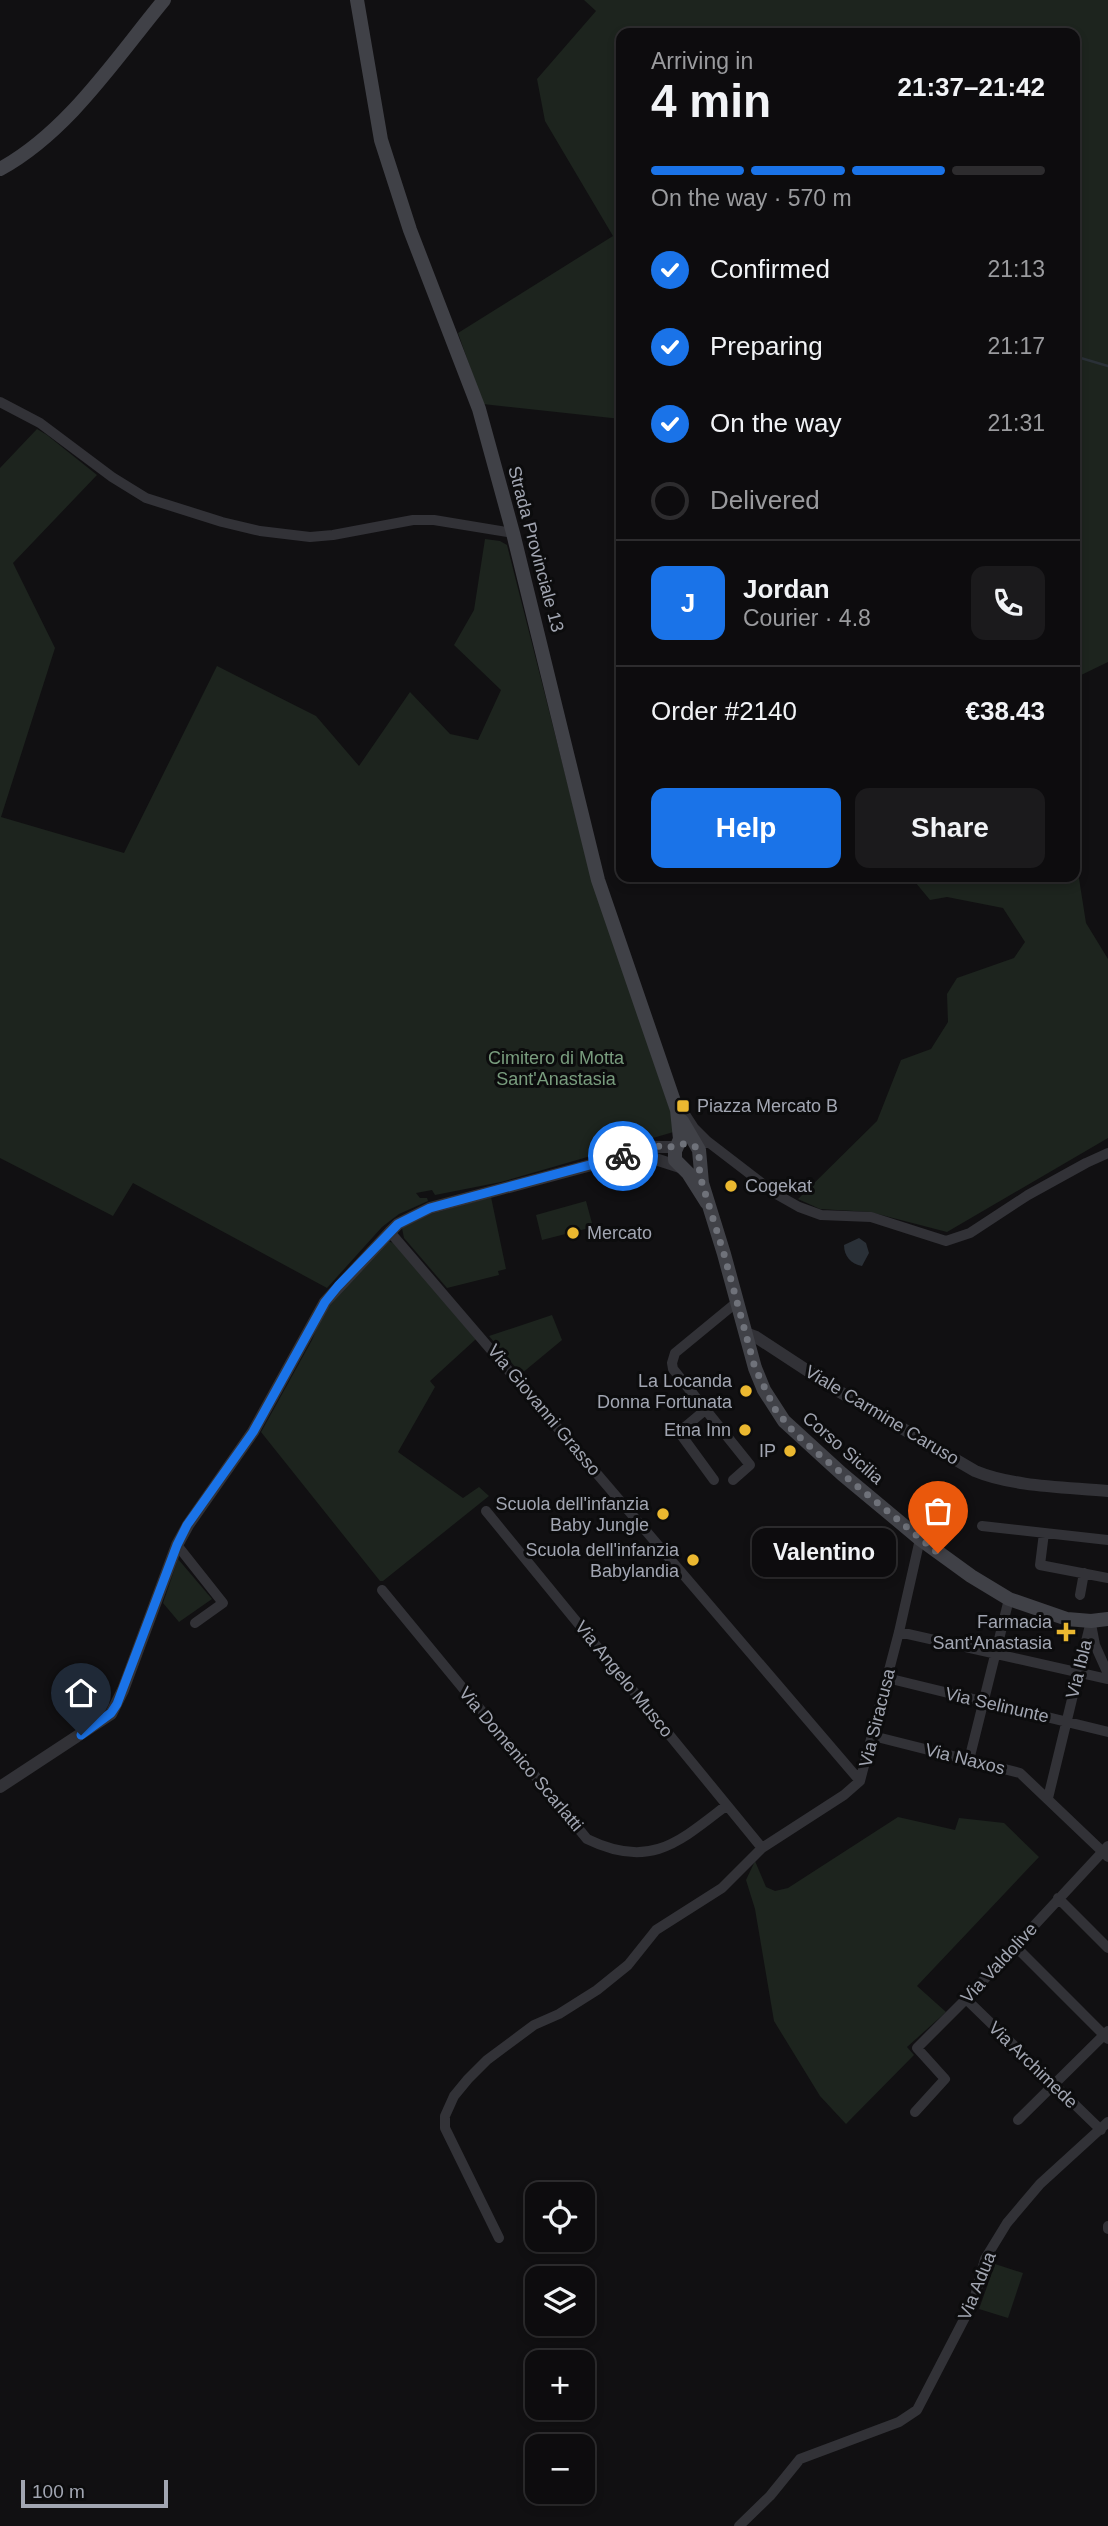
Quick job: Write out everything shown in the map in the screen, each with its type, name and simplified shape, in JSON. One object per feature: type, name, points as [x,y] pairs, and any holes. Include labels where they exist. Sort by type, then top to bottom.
[{"type":"main road","points":[[0,169],[33,148],[60,126],[164,0]]},
{"type":"main road","name":"Strada Provinciale 13","points":[[357,0],[381,140],[403,209],[479,410],[513,533],[598,880],[692,1148]]},
{"type":"main road","points":[[692,1148],[675,1160],[708,1203]]},
{"type":"main road","points":[[681,1167],[689,1168],[692,1148]]},
{"type":"main road","points":[[692,1148],[745,1333]]},
{"type":"main road","name":"Corso Sicilia","points":[[745,1333],[764,1390],[784,1422],[833,1467],[920,1539],[956,1567],[1009,1599],[1067,1619],[1108,1619]]},
{"type":"street","points":[[0,402],[40,423],[112,477],[146,498],[222,522],[272,533],[310,537],[413,520],[434,520],[513,533]]},
{"type":"street","points":[[670,1090],[694,1128],[692,1148]]},
{"type":"street","points":[[0,1787],[111,1713],[123,1690],[187,1525],[253,1432],[325,1302],[404,1220],[430,1208],[621,1157],[640,1147],[692,1148],[799,1207],[821,1215],[872,1217],[946,1241],[970,1233],[1028,1195],[1108,1153]]},
{"type":"street","points":[[621,1157],[649,1157],[681,1167]]},
{"type":"street","name":"Via Giovanni Grasso","points":[[390,1232],[860,1781]]},
{"type":"street","points":[[733,1480],[750,1465],[704,1411],[672,1363],[675,1353],[737,1302]]},
{"type":"street","name":"Viale Carmine Caruso","points":[[745,1333],[756,1337],[840,1392],[975,1471],[989,1477],[1108,1491]]},
{"type":"street","points":[[704,1411],[679,1432],[714,1480]]},
{"type":"street","name":"Via Angelo Musco","points":[[486,1511],[762,1848]]},
{"type":"street","points":[[982,1526],[1108,1540]]},
{"type":"street","points":[[1044,1533],[1040,1565],[1108,1578]]},
{"type":"street","name":"Via Siracusa","points":[[499,2238],[446,2128],[445,2116],[454,2096],[468,2079],[507,2044],[534,2025],[559,2014],[597,1990],[628,1965],[656,1930],[722,1888],[762,1848],[844,1795],[860,1781],[920,1539]]},
{"type":"street","points":[[177,1545],[223,1603],[195,1623]]},
{"type":"street","points":[[1080,1595],[1084,1573]]},
{"type":"street","name":"Via Domenico Scarlatti","points":[[382,1590],[587,1839],[624,1852],[667,1847],[683,1839],[727,1805]]},
{"type":"street","points":[[969,1760],[1009,1599]]},
{"type":"street","points":[[899,1632],[1077,1673],[1108,1676],[1095,1645],[1091,1621]]},
{"type":"street","name":"Via Ibla","points":[[1048,1798],[1091,1621]]},
{"type":"street","name":"Via Selinunte","points":[[887,1678],[1108,1732]]},
{"type":"street","name":"Via Naxos","points":[[873,1736],[1020,1773],[1106,1851]]},
{"type":"street","name":"Via Valdolive","points":[[915,2112],[945,2079],[917,2048],[1106,1851]]},
{"type":"street","points":[[1058,1898],[1108,1948]]},
{"type":"street","points":[[1014,1947],[1107,2035],[1018,2120]]},
{"type":"street","name":"Via Archimede","points":[[966,1999],[1053,2086],[1104,2126]]},
{"type":"street","name":"Via Adua","points":[[739,2526],[770,2496],[800,2459],[899,2422],[917,2410],[974,2300],[985,2259],[1007,2223],[1040,2184],[1104,2126]]},
{"type":"green space","points":[[584,0],[1108,0],[1108,662],[1080,676],[1080,28],[616,28],[616,418],[483,404],[458,333],[613,236],[545,121],[537,79],[596,11]]},
{"type":"green space","name":"Cimitero di Motta Sant'Anastasia","points":[[37,429],[97,475],[13,563],[55,648],[1,817],[124,853],[217,666],[316,716],[359,766],[410,692],[450,734],[478,740],[501,690],[454,645],[474,610],[485,539],[500,541],[507,545],[591,876],[677,1131],[501,1182],[435,1195],[432,1190],[416,1193],[428,1201],[399,1214],[382,1227],[327,1288],[133,1183],[113,1216],[0,1158],[0,468]]},
{"type":"green space","points":[[915,882],[1080,882],[1086,923],[1108,959],[1108,1138],[947,1232],[870,1212],[820,1209],[798,1199],[877,1121],[901,1060],[931,1049],[948,1022],[947,994],[957,978],[1014,958],[1025,942],[1003,908],[947,897],[930,900]]},
{"type":"green space","points":[[491,1197],[506,1269],[498,1271],[499,1275],[447,1288],[404,1238],[402,1228],[431,1214]]},
{"type":"green space","points":[[586,1201],[593,1227],[542,1240],[536,1215]]},
{"type":"green space","points":[[387,1241],[397,1244],[476,1339],[430,1381],[435,1387],[398,1452],[463,1498],[479,1487],[489,1496],[380,1581],[261,1432],[312,1340],[323,1313]]},
{"type":"green space","points":[[552,1315],[562,1340],[521,1374],[489,1336]]},
{"type":"green space","points":[[178,1559],[212,1599],[179,1622],[163,1603]]},
{"type":"green space","points":[[898,1817],[955,1830],[959,1818],[1004,1823],[1039,1857],[917,1986],[946,2012],[907,2047],[914,2055],[846,2124],[820,2096],[774,2021],[755,1909],[746,1880],[755,1861],[766,1887],[775,1891],[788,1888]]},
{"type":"green space","points":[[995,2264],[1023,2273],[1008,2318],[979,2309]]},
{"type":"shaded area","points":[[859,1238],[866,1243],[869,1253],[862,1266],[851,1261],[844,1249],[844,1245]]},
{"type":"waterway","points":[[1080,358],[1108,366]]},
{"type":"way so far","points":[[623,1156],[640,1147],[672,1148],[686,1143],[699,1150],[702,1183],[755,1368],[775,1409],[784,1422],[816,1452],[938,1553]]},
{"type":"place","name":"Piazza Mercato B","points":[[683,1106]]},
{"type":"place","name":"Cogekat","points":[[731,1186]]},
{"type":"place","name":"Mercato","points":[[573,1233]]},
{"type":"place","name":"La Locanda Donna Fortunata","points":[[746,1391]]},
{"type":"place","name":"Etna Inn","points":[[745,1430]]},
{"type":"place","name":"IP","points":[[790,1451]]},
{"type":"place","name":"Scuola dell'infanzia Baby Jungle","points":[[663,1514]]},
{"type":"place","name":"Valentino","points":[[938,1553]]},
{"type":"place","name":"Scuola dell'infanzia Babylandia","points":[[693,1560]]},
{"type":"place","name":"Farmacia Sant'Anastasia","points":[[1066,1632]]},
{"type":"route","points":[[81,1735],[111,1713],[117,1704],[187,1525],[253,1432],[310,1327],[338,1286],[398,1224],[411,1216],[430,1208],[623,1156]]}]
